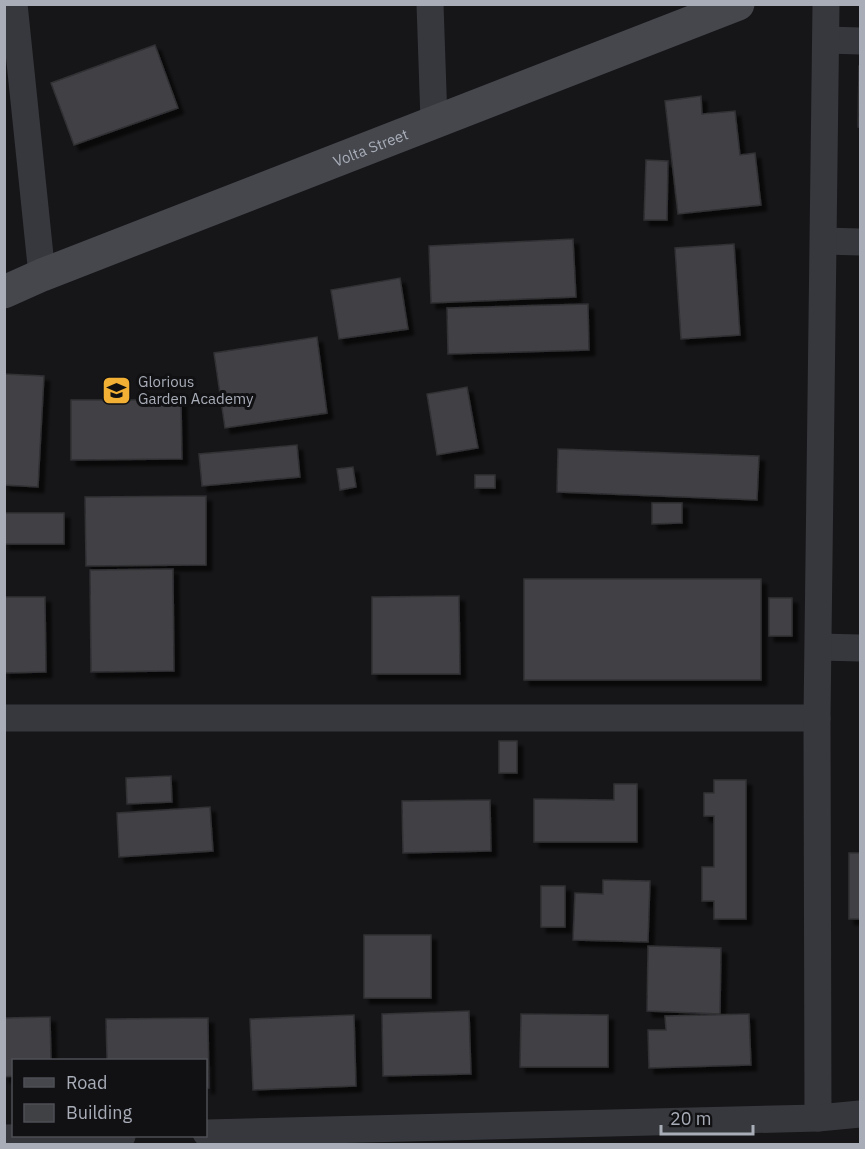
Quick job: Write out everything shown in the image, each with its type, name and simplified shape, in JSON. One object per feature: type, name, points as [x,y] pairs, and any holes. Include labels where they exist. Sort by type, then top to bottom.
[{"type":"street","points":[[14,4],[42,275]]},
{"type":"street","points":[[430,4],[434,121]]},
{"type":"street","name":"Volta Street","points":[[4,292],[434,121],[738,4]]},
{"type":"street","points":[[818,1118],[817,718],[826,4]]},
{"type":"street","points":[[826,40],[861,41]]},
{"type":"street","points":[[824,241],[861,242]]},
{"type":"street","points":[[819,647],[861,648]]},
{"type":"street","points":[[4,718],[817,718]]},
{"type":"street","points":[[207,1133],[818,1118],[861,1114]]},
{"type":"street","points":[[4,1138],[63,1137]]},
{"type":"building","points":[[155,45],[178,108],[74,145],[51,83]]},
{"type":"building","points":[[859,66],[860,127],[858,127]]},
{"type":"building","points":[[701,96],[702,114],[735,111],[740,155],[755,153],[761,205],[678,214],[665,101]]},
{"type":"building","points":[[646,160],[668,161],[667,220],[644,220]]},
{"type":"building","points":[[573,239],[576,297],[431,303],[429,246]]},
{"type":"building","points":[[734,244],[740,335],[681,339],[675,248]]},
{"type":"building","points":[[400,278],[408,329],[339,339],[331,290]]},
{"type":"building","points":[[588,304],[589,350],[448,354],[447,308]]},
{"type":"building","points":[[317,337],[327,413],[225,428],[214,353]]},
{"type":"building","points":[[4,374],[44,376],[38,487],[4,485]]},
{"type":"building","points":[[467,387],[478,448],[437,455],[427,394]]},
{"type":"building","points":[[71,400],[181,400],[182,459],[71,460]]},
{"type":"building","points":[[297,445],[300,477],[202,486],[199,454]]},
{"type":"building","points":[[558,449],[759,456],[757,500],[557,492]]},
{"type":"building","points":[[353,467],[356,487],[340,490],[337,469]]},
{"type":"building","points":[[475,475],[495,475],[495,488],[475,488]]},
{"type":"building","points":[[206,496],[206,565],[86,566],[85,497]]},
{"type":"building","points":[[652,503],[682,503],[682,523],[652,524]]},
{"type":"building","points":[[4,513],[64,513],[64,544],[4,544]]},
{"type":"building","points":[[173,569],[174,671],[91,672],[90,570]]},
{"type":"building","points":[[524,579],[761,579],[761,680],[524,680]]},
{"type":"building","points":[[459,596],[460,674],[372,674],[372,597]]},
{"type":"building","points":[[4,597],[45,597],[46,672],[4,673]]},
{"type":"building","points":[[769,598],[792,598],[792,636],[769,636]]},
{"type":"building","points":[[499,741],[517,741],[517,773],[499,773]]},
{"type":"building","points":[[171,776],[172,802],[127,804],[126,778]]},
{"type":"building","points":[[714,780],[746,780],[746,919],[714,919],[714,901],[702,901],[702,867],[714,867],[714,816],[704,816],[704,793],[714,793]]},
{"type":"building","points":[[614,784],[637,784],[637,842],[534,842],[534,799],[614,800]]},
{"type":"building","points":[[490,800],[491,851],[403,853],[402,801]]},
{"type":"building","points":[[210,807],[213,851],[119,857],[117,813]]},
{"type":"building","points":[[849,853],[860,853],[860,919],[849,919]]},
{"type":"building","points":[[603,880],[650,881],[648,942],[573,940],[575,893],[603,894]]},
{"type":"building","points":[[541,886],[565,886],[565,927],[541,927]]},
{"type":"building","points":[[364,935],[431,935],[431,998],[364,998]]},
{"type":"building","points":[[648,946],[721,948],[720,1014],[647,1011]]},
{"type":"building","points":[[469,1011],[471,1074],[383,1076],[382,1014]]},
{"type":"building","points":[[521,1014],[608,1015],[608,1067],[520,1067]]},
{"type":"building","points":[[749,1014],[751,1065],[649,1068],[648,1030],[666,1030],[665,1016]]},
{"type":"building","points":[[354,1015],[356,1086],[253,1090],[250,1019]]},
{"type":"building","points":[[50,1017],[51,1059],[12,1059],[12,1076],[4,1077],[4,1018]]},
{"type":"building","points":[[208,1018],[209,1088],[207,1088],[207,1059],[107,1059],[106,1019]]},
{"type":"place","name":"Glorious Garden Academy","points":[[117,390]]}]
